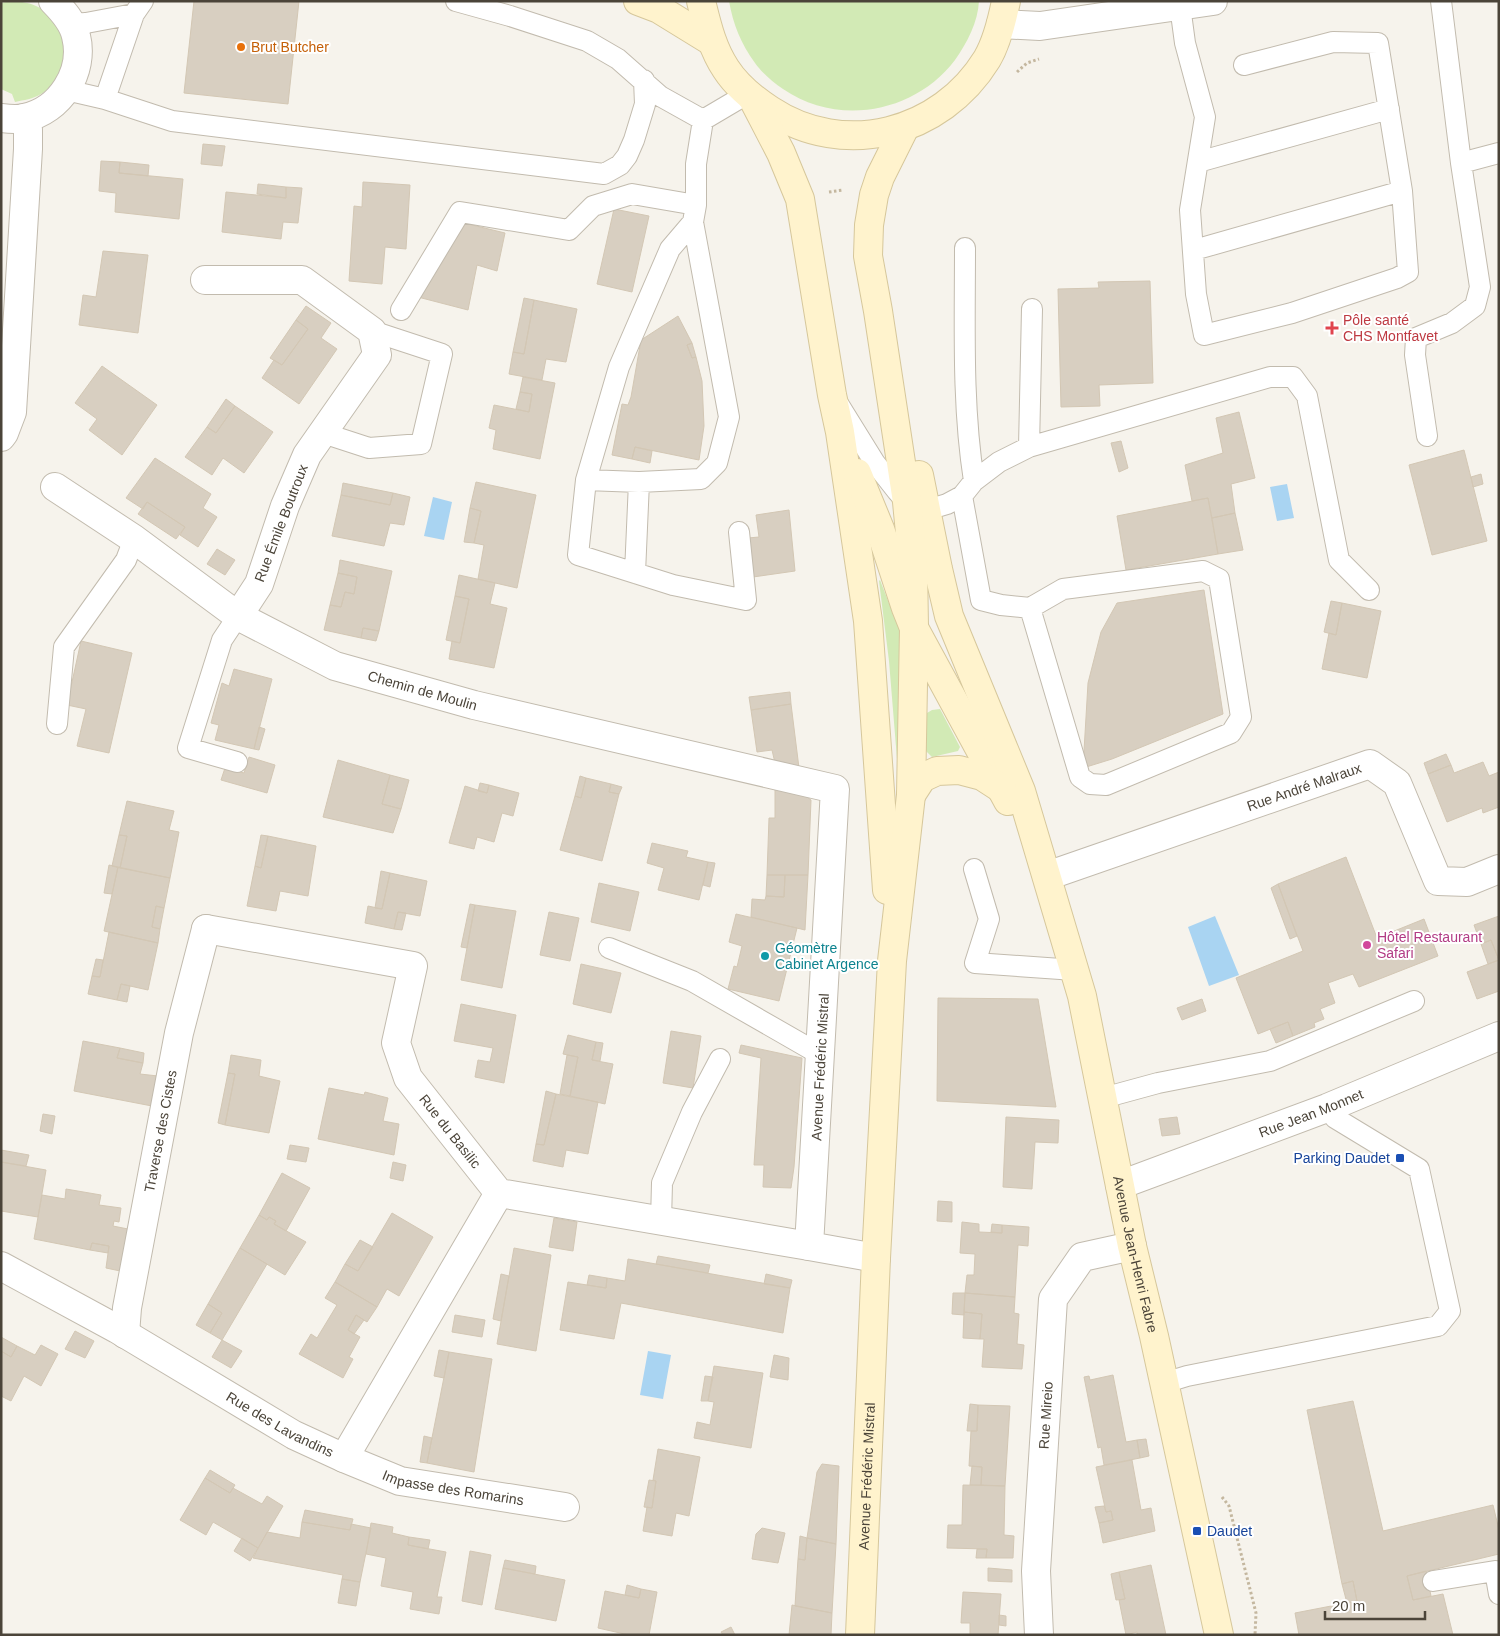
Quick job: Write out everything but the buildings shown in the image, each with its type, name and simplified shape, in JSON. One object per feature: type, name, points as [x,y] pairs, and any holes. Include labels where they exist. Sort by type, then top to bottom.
[{"type":"main road","points":[[638,1],[659,9],[711,41]]},
{"type":"main road","points":[[701,1],[711,41],[726,70],[750,97],[782,153],[800,198],[832,395],[840,432],[868,621],[892,961]]},
{"type":"main road","points":[[750,97],[787,121],[826,134],[866,136],[905,127],[938,111],[966,88],[988,58],[1004,13]]},
{"type":"main road","points":[[905,127],[880,177],[874,194],[869,225],[868,256],[878,311],[917,506],[938,569],[949,616],[1021,791],[1047,876]]},
{"type":"main road","points":[[840,432],[880,529],[914,628],[1047,876]]},
{"type":"main road","points":[[892,961],[910,795],[914,628],[913,564],[917,506]]},
{"type":"main road","points":[[910,795],[922,778],[937,771],[952,770],[982,776],[1002,789]]},
{"type":"main road","name":"Avenue Jean-Henri Fabre","points":[[1047,876],[1082,996],[1132,1246],[1164,1382],[1219,1635]]},
{"type":"main road","name":"Avenue Frédéric Mistral","points":[[860,1635],[876,1258],[892,961]]},
{"type":"street","points":[[13,118],[41,112],[48,108],[66,90],[73,78],[77,57],[76,36],[63,11],[53,1]]},
{"type":"street","points":[[1004,13],[1040,26],[1124,8],[1180,6],[1211,1]]},
{"type":"street","points":[[1,437],[12,412],[28,149],[28,130],[13,118]]},
{"type":"street","points":[[205,280],[302,280],[372,331]]},
{"type":"street","name":"Rue Émile Boutroux","points":[[238,616],[259,584],[285,506],[307,455],[377,355],[372,331]]},
{"type":"street","name":"Chemin de Moulin","points":[[55,486],[134,539],[238,616],[335,666],[474,705],[834,789]]},
{"type":"street","name":"Rue André Malraux","points":[[1047,876],[1370,764],[1397,783],[1438,881],[1467,882],[1499,868]]},
{"type":"street","name":"Avenue Frédéric Mistral","points":[[810,1246],[834,789]]},
{"type":"street","name":"Rue du Basilic","points":[[206,928],[413,966],[396,1042],[408,1078],[500,1193]]},
{"type":"street","name":"Traverse des Cistes","points":[[126,1334],[127,1308],[179,1033],[206,928]]},
{"type":"street","name":"Rue Jean Monnet","points":[[1120,1185],[1327,1108],[1499,1036]]},
{"type":"street","points":[[500,1193],[876,1258]]},
{"type":"street","name":"Rue des Lavandins","points":[[1,1266],[126,1334],[294,1435],[344,1458],[500,1193]]},
{"type":"street","name":"Rue Mireio","points":[[1039,1635],[1036,1571],[1054,1299],[1082,1257],[1132,1246]]},
{"type":"street","name":"Impasse des Romarins","points":[[344,1458],[400,1481],[565,1507]]},
{"type":"lane","points":[[456,1],[587,41],[618,59],[660,96],[703,120]]},
{"type":"lane","points":[[1427,436],[1415,356],[1416,338],[1452,323],[1475,306],[1480,287],[1461,163],[1441,1]]},
{"type":"lane","points":[[1180,6],[1185,43],[1205,117],[1190,210],[1196,294],[1204,335],[1292,313],[1396,278],[1408,272],[1402,191],[1378,43],[1333,42],[1244,65]]},
{"type":"lane","points":[[71,24],[139,8]]},
{"type":"lane","points":[[105,99],[139,8]]},
{"type":"lane","points":[[66,90],[105,99],[172,121],[604,174],[620,165],[627,156],[634,140],[645,104],[644,80]]},
{"type":"lane","points":[[703,120],[750,97]]},
{"type":"lane","points":[[1198,162],[1389,109]]},
{"type":"lane","points":[[586,480],[639,482],[701,479],[717,463],[729,417],[694,213],[696,164],[703,120]]},
{"type":"lane","points":[[1461,163],[1499,153]]},
{"type":"lane","points":[[1194,250],[1402,191]]},
{"type":"lane","points":[[401,310],[460,212],[569,230],[593,206],[632,194],[694,213]]},
{"type":"lane","points":[[694,213],[670,249],[619,367],[586,480],[578,555],[673,586],[746,600],[739,532]]},
{"type":"lane","points":[[965,248],[968,489],[981,600],[1001,605],[1030,608],[1063,589],[1203,571],[1219,579],[1241,717],[1231,733],[1106,785],[1090,784],[1080,777],[1030,608]]},
{"type":"lane","points":[[1029,447],[1032,308]]},
{"type":"lane","points":[[323,433],[369,448],[421,444],[442,354],[372,331]]},
{"type":"lane","points":[[832,395],[875,463],[917,506],[947,504],[968,489],[999,462],[1029,447],[1270,377],[1293,377],[1307,396],[1339,560],[1368,590]]},
{"type":"lane","points":[[635,573],[639,482]]},
{"type":"lane","points":[[57,724],[64,647],[126,560],[134,539]]},
{"type":"lane","points":[[238,616],[222,640],[188,748],[238,762]]},
{"type":"lane","points":[[974,869],[989,919],[975,963],[1075,970]]},
{"type":"lane","points":[[609,948],[692,981],[821,1055]]},
{"type":"lane","points":[[1103,1098],[1158,1083],[1270,1061],[1414,1001]]},
{"type":"lane","points":[[661,1221],[662,1183],[692,1112],[720,1059]]},
{"type":"lane","points":[[1164,1382],[1438,1326],[1450,1310],[1419,1169],[1335,1118],[1327,1108]]},
{"type":"lane","points":[[1433,1581],[1495,1571],[1499,1594]]},
{"type":"green space","points":[[11,1],[30,4],[48,13],[60,28],[65,47],[63,66],[51,86],[38,96],[15,102],[12,94],[1,89],[1,3]]},
{"type":"green space","points":[[729,1],[979,1],[977,17],[964,47],[938,78],[919,92],[898,102],[875,109],[851,110],[827,108],[805,101],[783,89],[768,77],[755,63],[742,41],[735,26]]},
{"type":"green space","points":[[880,580],[899,629],[902,642],[897,759],[889,661]]},
{"type":"green space","points":[[940,709],[960,747],[958,751],[932,757],[926,751],[927,713]]},
{"type":"water","points":[[1287,484],[1294,518],[1277,521],[1270,487]]},
{"type":"water","points":[[433,497],[452,502],[444,540],[424,536]]},
{"type":"water","points":[[1215,916],[1239,975],[1209,986],[1188,927]]},
{"type":"water","points":[[648,1351],[671,1355],[663,1399],[640,1395]]},
{"type":"place","name":"Brut Butcher","points":[[241,47]]},
{"type":"place","name":"Pôle santé CHS Montfavet","points":[[1332,328]]},
{"type":"place","name":"Hôtel Restaurant Safari","points":[[1367,945]]},
{"type":"place","name":"Géomètre Cabinet Argence","points":[[765,956]]},
{"type":"place","name":"Parking Daudet","points":[[1400,1158]]},
{"type":"place","name":"Daudet","points":[[1197,1531]]}]
